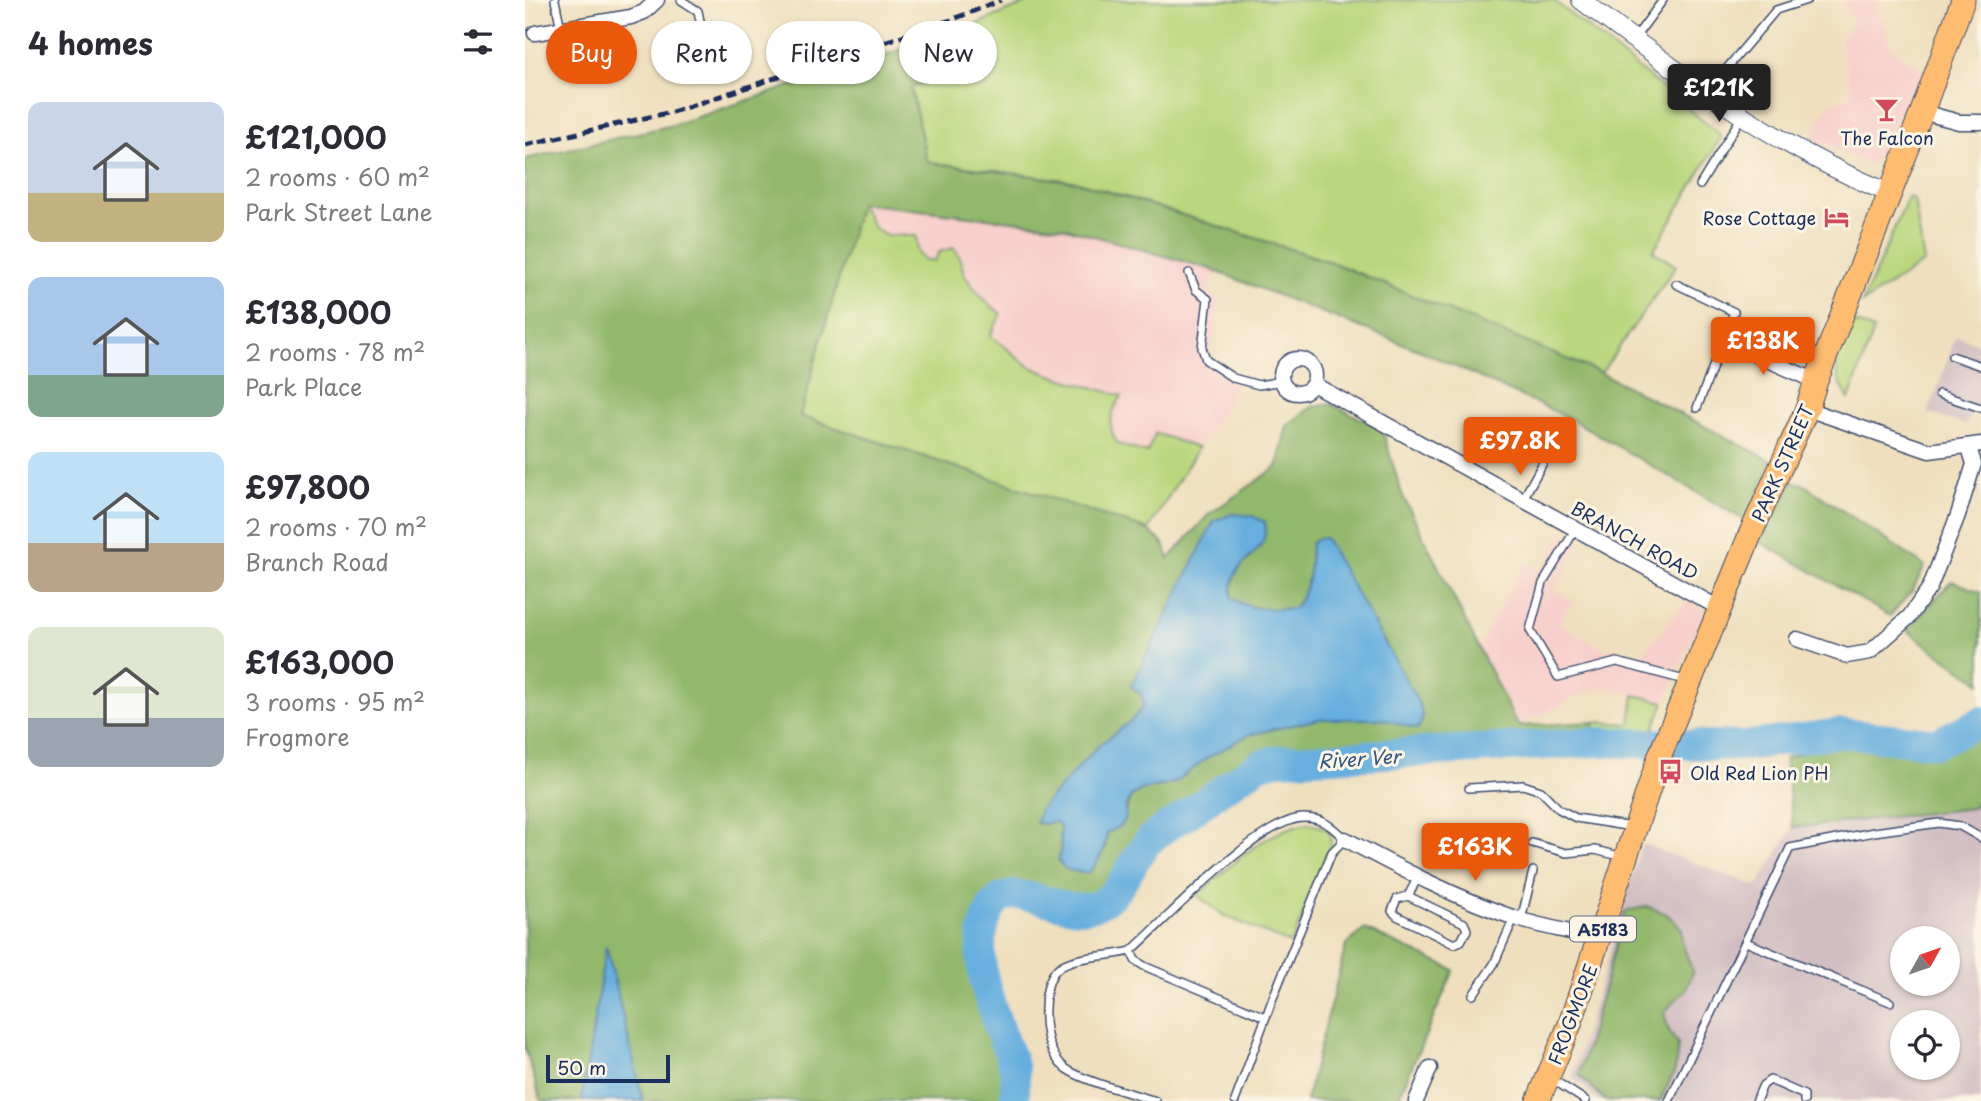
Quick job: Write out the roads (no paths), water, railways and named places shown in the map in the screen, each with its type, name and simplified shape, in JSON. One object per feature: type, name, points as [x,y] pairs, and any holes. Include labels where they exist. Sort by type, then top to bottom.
[{"type":"main road","name":"PARK STREET","points":[[1671,728],[1719,608],[1807,410],[1963,0]]},
{"type":"main road","name":"FROGMORE","points":[[1538,1101],[1570,1024],[1671,728]]},
{"type":"street","points":[[608,21],[644,12],[657,0]]},
{"type":"street","points":[[1581,0],[1743,116],[1830,166],[1889,193]]},
{"type":"street","points":[[1922,112],[1959,122],[1981,122]]},
{"type":"street","points":[[1724,341],[1816,381]]},
{"type":"street","name":"BRANCH ROAD","points":[[1293,359],[1300,359],[1311,365],[1315,377],[1313,384],[1308,389],[1296,392],[1285,386],[1282,380],[1283,368],[1293,359]]},
{"type":"street","name":"BRANCH ROAD","points":[[1313,384],[1719,608]]},
{"type":"street","points":[[1797,639],[1847,656],[1870,652],[1909,617],[1930,587],[1958,515],[1974,464],[1975,446],[1929,451],[1807,410]]},
{"type":"street","points":[[1345,839],[1418,876],[1518,918],[1599,939]]},
{"type":"street","points":[[1416,1101],[1430,1068]]},
{"type":"lane","points":[[555,0],[559,21]]},
{"type":"lane","points":[[681,0],[698,11],[700,21]]},
{"type":"lane","points":[[1634,40],[1663,0]]},
{"type":"lane","points":[[1706,92],[1776,10],[1807,0]]},
{"type":"lane","points":[[1700,185],[1743,116]]},
{"type":"lane","points":[[1189,273],[1196,290],[1208,299],[1202,348],[1206,359],[1233,378],[1259,385],[1282,380]]},
{"type":"lane","points":[[1676,284],[1734,313],[1697,408]]},
{"type":"lane","points":[[1952,356],[1981,366]]},
{"type":"lane","points":[[1939,394],[1981,408]]},
{"type":"lane","points":[[1523,499],[1557,437]]},
{"type":"lane","points":[[1575,530],[1543,583],[1530,630],[1558,677],[1617,662],[1689,681]]},
{"type":"lane","points":[[1469,788],[1523,785],[1541,791],[1559,809],[1576,817],[1636,828]]},
{"type":"lane","points":[[1156,1101],[1108,1086],[1066,1068],[1054,1056],[1047,1036],[1045,1005],[1051,979],[1058,969],[1072,961],[1131,951],[1224,866],[1256,840],[1285,822],[1302,818],[1321,820],[1345,839],[1332,852],[1265,1017],[1235,1101]]},
{"type":"lane","points":[[1669,1101],[1790,848],[1939,823],[1960,826],[1981,838]]},
{"type":"lane","points":[[1532,844],[1566,853],[1595,850],[1627,858]]},
{"type":"lane","points":[[1473,995],[1494,964],[1518,918],[1533,872]]},
{"type":"lane","points":[[1408,896],[1464,923],[1467,930],[1465,936],[1454,944],[1392,911],[1397,899],[1408,896],[1418,876]]},
{"type":"lane","points":[[1746,942],[1890,1002]]},
{"type":"lane","points":[[1131,951],[1135,960],[1144,966],[1265,1017]]},
{"type":"lane","points":[[1548,1077],[1586,1101]]},
{"type":"lane","points":[[1756,1101],[1763,1085],[1770,1080],[1804,1095],[1804,1101]]},
{"type":"water","points":[[1232,514],[1252,516],[1265,522],[1265,535],[1261,545],[1236,573],[1232,584],[1232,598],[1254,607],[1294,608],[1306,586],[1311,544],[1317,539],[1325,538],[1415,696],[1422,713],[1422,721],[1417,729],[1383,719],[1319,719],[1248,735],[1207,758],[1174,783],[1141,790],[1131,796],[1125,808],[1126,817],[1120,826],[1107,833],[1103,851],[1091,870],[1087,874],[1065,869],[1058,860],[1061,849],[1060,826],[1055,821],[1036,823],[1040,809],[1097,747],[1131,721],[1144,706],[1142,695],[1131,686],[1214,521]]},
{"type":"water","points":[[606,946],[643,1101],[583,1101],[582,1098]]},
{"type":"waterway","name":"River Ver","points":[[1015,1101],[1013,1065],[986,988],[981,957],[981,941],[990,911],[999,899],[1012,895],[1074,907],[1089,907],[1103,902],[1118,888],[1151,839],[1261,764],[1277,760],[1597,742],[1744,746],[1840,733],[1937,743],[1981,721]]},
{"type":"railway","points":[[525,145],[672,112],[951,20],[1001,0]]},
{"type":"place","name":"The Falcon","points":[[1887,110]]},
{"type":"place","name":"Rose Cottage","points":[[1836,217]]},
{"type":"place","name":"Old Red Lion PH","points":[[1670,772]]}]
